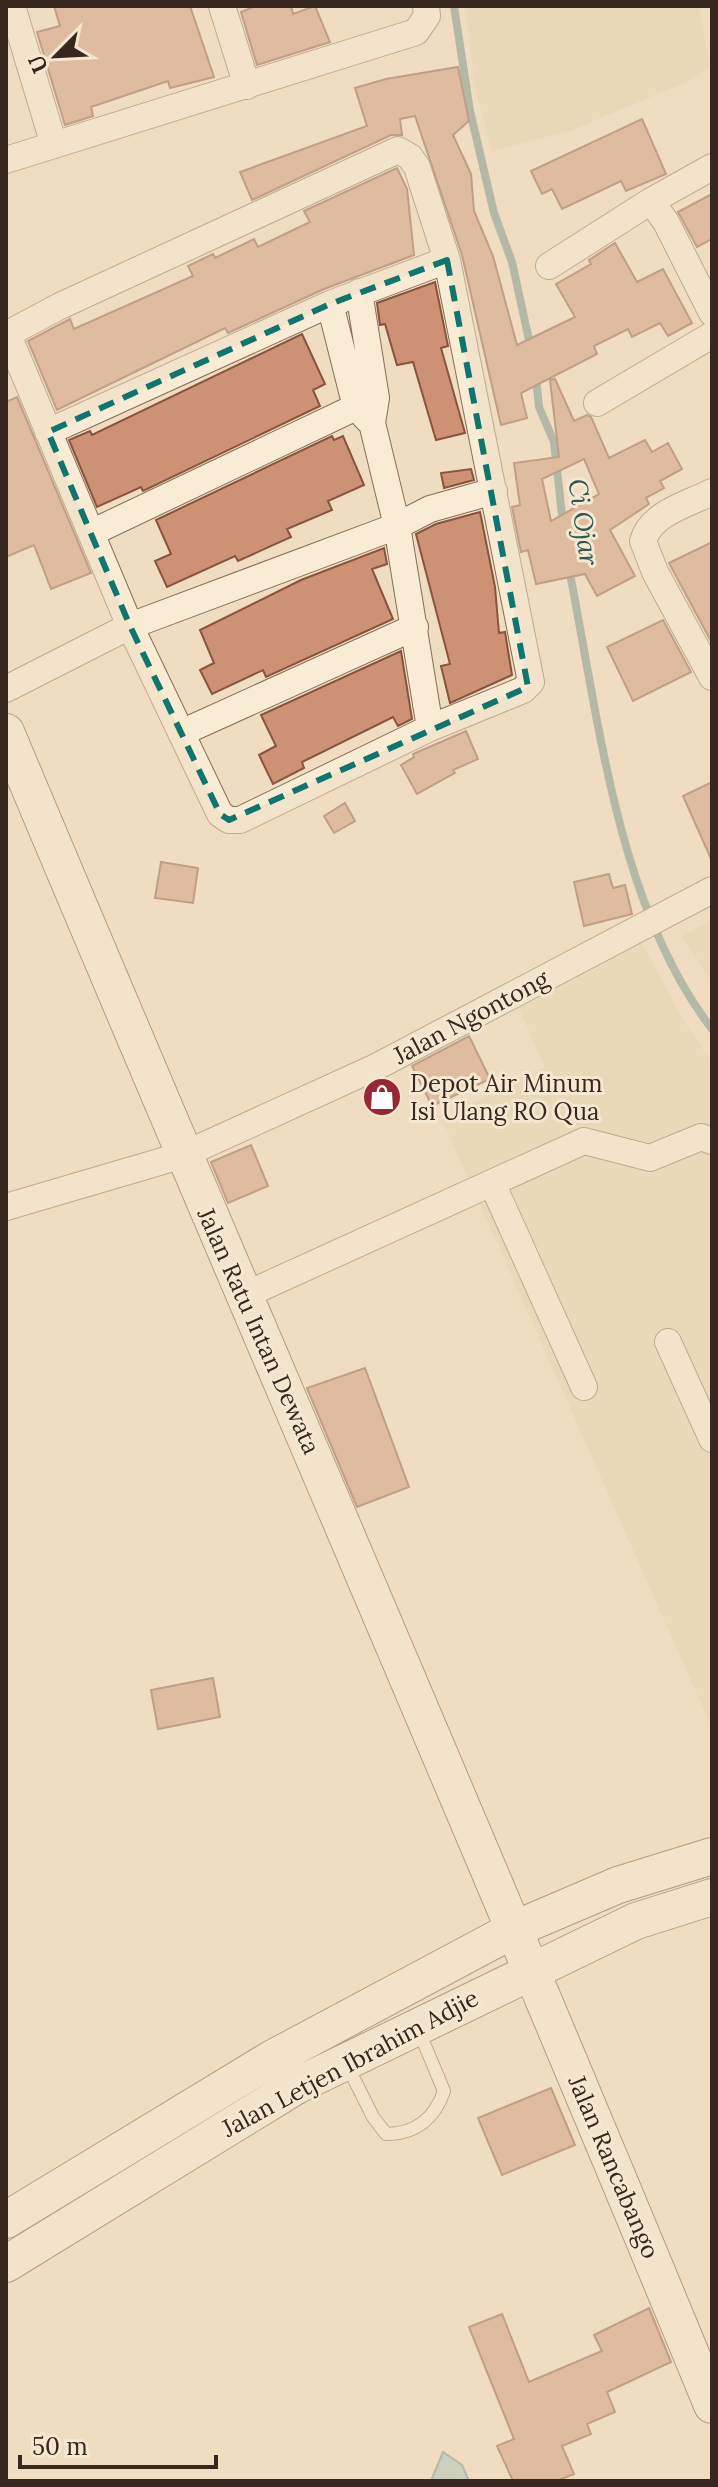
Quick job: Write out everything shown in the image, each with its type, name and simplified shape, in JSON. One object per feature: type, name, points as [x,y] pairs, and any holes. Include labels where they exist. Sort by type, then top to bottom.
[{"type":"street","points":[[12,6],[54,145]]},
{"type":"street","points":[[222,6],[247,86]]},
{"type":"street","points":[[6,160],[416,32],[427,16],[426,6]]},
{"type":"street","points":[[392,152],[403,152],[417,167],[447,260],[531,682],[523,690],[430,728],[240,820],[229,820],[220,814],[130,626],[48,432],[12,345],[15,330],[392,152]]},
{"type":"street","points":[[549,266],[651,201],[712,167]]},
{"type":"street","points":[[651,201],[666,222],[712,313]]},
{"type":"street","points":[[48,432],[330,304],[447,260]]},
{"type":"street","points":[[91,533],[364,415],[376,398],[359,292]]},
{"type":"street","points":[[330,304],[397,526],[430,728]]},
{"type":"street","points":[[597,403],[712,335]]},
{"type":"street","points":[[6,689],[130,626],[397,526],[430,509],[494,491]]},
{"type":"street","points":[[712,492],[668,513],[652,525],[643,541],[655,572],[712,677]]},
{"type":"street","points":[[181,733],[415,627]]},
{"type":"street","name":"Jalan Ratu Intan Dewata","points":[[6,732],[183,1155],[515,1929]]},
{"type":"street","name":"Jalan Ngontong","points":[[6,1207],[183,1155],[376,1067],[704,895]]},
{"type":"street","points":[[243,1296],[584,1141],[650,1158],[701,1137],[712,1141]]},
{"type":"street","points":[[492,1183],[584,1387]]},
{"type":"street","points":[[668,1342],[712,1439]]},
{"type":"street","name":"Jalan Letjen Ibrahim Adjie","points":[[12,2216],[273,2058],[515,1929],[618,1885],[712,1856]]},
{"type":"street","name":"Jalan Letjen Ibrahim Adjie","points":[[20,2255],[270,2101],[345,2061],[636,1921],[712,1897]]},
{"type":"street","name":"Jalan Rancabango","points":[[515,1929],[712,2405]]},
{"type":"street","points":[[12,2216],[20,2255]]},
{"type":"lane","points":[[345,2061],[373,2117],[386,2134],[419,2127],[438,2108],[444,2091],[417,2026]]},
{"type":"highlighted area","points":[[447,260],[528,687],[229,820],[220,814],[130,626],[48,432],[330,304]]},
{"type":"shaded area","points":[[465,6],[699,6],[710,67],[686,82],[570,131],[492,151],[475,89]]},
{"type":"shaded area","points":[[712,920],[712,982],[682,936]]},
{"type":"shaded area","points":[[642,943],[683,1020],[712,1062],[712,1728],[442,1119],[545,1067],[517,1004]]},
{"type":"shaded area","points":[[443,2452],[462,2465],[469,2481],[431,2481]]},
{"type":"building","points":[[54,6],[190,6],[214,77],[170,88],[168,81],[91,107],[93,116],[65,125],[37,32],[60,26]]},
{"type":"building","points":[[256,6],[291,6],[293,14],[315,6],[330,42],[257,65],[241,12]]},
{"type":"building","points":[[458,67],[469,121],[453,135],[471,174],[474,211],[493,256],[517,345],[575,317],[556,284],[591,264],[589,260],[615,243],[637,282],[663,269],[692,323],[668,336],[660,323],[632,337],[628,329],[594,346],[597,354],[521,393],[527,418],[501,425],[462,255],[415,116],[400,119],[402,135],[391,135],[252,200],[240,172],[367,126],[355,88],[386,79]]},
{"type":"building","points":[[642,119],[666,174],[626,191],[621,181],[562,209],[552,189],[542,194],[531,171]]},
{"type":"building","points":[[397,168],[407,189],[414,255],[324,289],[228,333],[225,328],[57,410],[28,341],[70,319],[74,329],[193,276],[188,266],[213,254],[215,258],[254,239],[258,247],[310,222],[304,211]]},
{"type":"building","points":[[712,194],[712,239],[697,247],[678,212]]},
{"type":"building","points":[[435,282],[448,346],[441,348],[465,433],[436,440],[413,362],[397,365],[385,324],[380,325],[377,303]]},
{"type":"building","points":[[302,334],[325,384],[313,390],[320,406],[143,491],[141,487],[97,507],[69,440],[90,431],[92,435]]},
{"type":"building","points":[[555,379],[574,421],[587,415],[591,417],[609,458],[645,440],[652,452],[668,443],[682,469],[660,481],[664,488],[646,498],[649,504],[610,530],[635,576],[597,596],[585,574],[536,584],[528,550],[521,552],[512,507],[520,505],[514,463],[559,457],[550,380]],"holes":[[[584,459],[599,494],[551,521],[542,479]]]},
{"type":"building","points":[[17,397],[91,573],[51,589],[34,545],[6,557],[6,402]]},
{"type":"building","points":[[332,436],[334,440],[343,436],[364,485],[328,501],[332,510],[287,529],[291,537],[238,561],[235,556],[167,587],[155,561],[171,554],[156,520]]},
{"type":"building","points":[[471,469],[474,480],[444,488],[441,473]]},
{"type":"building","points":[[480,512],[495,587],[499,633],[505,632],[512,675],[450,703],[441,666],[450,664],[416,534],[436,524]]},
{"type":"building","points":[[712,542],[712,643],[669,563]]},
{"type":"building","points":[[384,548],[387,564],[372,569],[393,619],[266,677],[263,670],[212,694],[200,670],[214,663],[200,630],[301,580]]},
{"type":"building","points":[[663,620],[691,672],[633,701],[607,647]]},
{"type":"building","points":[[401,651],[412,719],[398,726],[393,717],[302,762],[304,768],[273,784],[259,755],[276,746],[261,715]]},
{"type":"building","points":[[466,731],[478,759],[453,770],[455,773],[417,794],[401,765],[414,757],[413,754]]},
{"type":"building","points":[[712,782],[712,861],[683,796]]},
{"type":"building","points":[[345,803],[355,821],[334,833],[324,816]]},
{"type":"building","points":[[161,862],[198,868],[193,903],[155,898]]},
{"type":"building","points":[[609,874],[613,888],[625,885],[632,914],[584,926],[574,882]]},
{"type":"building","points":[[469,1036],[490,1079],[432,1106],[412,1066]]},
{"type":"building","points":[[251,1145],[268,1186],[228,1203],[211,1162]]},
{"type":"building","points":[[365,1368],[409,1487],[357,1507],[307,1388]]},
{"type":"building","points":[[213,1678],[220,1717],[158,1729],[151,1690]]},
{"type":"building","points":[[551,2088],[575,2145],[502,2175],[478,2118]]},
{"type":"building","points":[[649,2308],[671,2362],[607,2392],[615,2412],[587,2424],[591,2434],[562,2446],[574,2474],[557,2481],[513,2481],[497,2446],[514,2439],[469,2327],[502,2314],[529,2382],[602,2351],[594,2335]]},
{"type":"waterway","name":"Ci Ojar","points":[[454,6],[470,111],[494,213],[512,262],[531,349]]},
{"type":"waterway","name":"Ci Ojar","points":[[536,378],[539,407],[554,442],[563,524]]},
{"type":"waterway","name":"Ci Ojar","points":[[569,569],[602,748],[633,869],[654,926],[680,980],[712,1029]]},
{"type":"place","name":"Depot Air Minum Isi Ulang RO Qua","points":[[382,1097]]}]
